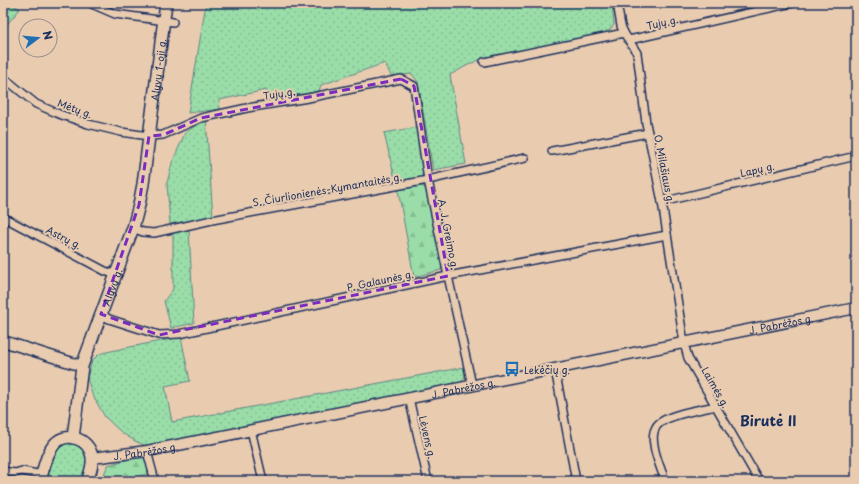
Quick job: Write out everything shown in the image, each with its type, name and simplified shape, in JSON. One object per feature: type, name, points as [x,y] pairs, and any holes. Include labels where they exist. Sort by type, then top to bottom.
[{"type":"main road","name":"Alyvų 1-oji g.","points":[[149,136],[169,21],[166,3]]},
{"type":"main road","name":"Alyvų g.","points":[[73,438],[82,366],[133,228],[143,184],[149,136]]},
{"type":"main road","points":[[42,478],[49,452],[54,445],[61,439],[73,438],[79,439],[89,448],[92,458],[87,481]]},
{"type":"street","points":[[91,3],[94,6],[114,14],[169,21]]},
{"type":"street","name":"O. Milašiaus g.","points":[[617,3],[621,26],[637,52],[648,133],[662,202],[684,342]]},
{"type":"street","name":"Tujų g.","points":[[629,40],[792,3]]},
{"type":"street","points":[[484,62],[624,33]]},
{"type":"street","name":"Mėtų g.","points":[[3,77],[36,104],[59,114],[106,129],[129,134],[149,136]]},
{"type":"street","name":"Tujų g.","points":[[149,136],[163,135],[201,118],[247,108],[308,98],[401,79],[414,86]]},
{"type":"street","name":"A. J. Greimo g.","points":[[414,86],[428,180],[472,385]]},
{"type":"street","points":[[552,151],[648,133]]},
{"type":"street","name":"Lapų g.","points":[[662,202],[856,156]]},
{"type":"street","name":"S. Čiurlionienės-Kymantaitės g.","points":[[133,228],[143,232],[154,233],[212,220],[428,180],[525,158]]},
{"type":"street","name":"Astrų g.","points":[[3,217],[105,271],[116,275]]},
{"type":"street","name":"P. Galaunės g.","points":[[101,314],[159,335],[179,334],[448,276],[667,235]]},
{"type":"street","name":"J. Pabrėžos g.","points":[[92,458],[147,451],[856,308]]},
{"type":"street","points":[[3,341],[82,366]]},
{"type":"street","name":"Laimės g.","points":[[684,342],[688,358],[759,481]]},
{"type":"street","points":[[555,369],[576,481]]},
{"type":"street","name":"Lėvens g.","points":[[409,398],[428,481]]},
{"type":"street","points":[[665,481],[654,447],[655,428],[660,422],[669,417],[716,406]]},
{"type":"street","points":[[251,430],[263,481]]},
{"type":"street","points":[[147,451],[155,481]]},
{"type":"street","points":[[3,471],[15,473],[22,471],[42,478]]},
{"type":"highlighted area","points":[[401,79],[414,86],[448,276],[159,335],[101,314],[139,205],[149,136],[163,135],[201,118]]},
{"type":"green space","points":[[5,3],[11,3],[20,9],[3,29],[3,6]]},
{"type":"green space","points":[[206,3],[612,3],[614,25],[607,33],[481,59],[450,75],[466,164],[433,170],[418,82],[412,74],[391,76],[385,63],[321,85],[319,91],[272,100],[266,90],[219,100],[220,109],[188,113]]},
{"type":"green space","points":[[206,118],[213,217],[170,224],[167,183],[172,163],[185,133]]},
{"type":"green space","points":[[418,127],[423,161],[423,174],[421,177],[416,179],[396,183],[384,133]]},
{"type":"green space","points":[[421,186],[427,191],[442,265],[441,270],[414,277],[398,190]]},
{"type":"green space","points":[[189,230],[194,323],[171,328],[164,301],[173,289],[173,232]]},
{"type":"green space","points":[[181,337],[190,381],[165,386],[172,422],[465,367],[465,374],[461,383],[154,445],[144,445],[122,433],[105,417],[92,394],[87,378],[92,361],[102,353]]},
{"type":"green space","points":[[68,443],[80,446],[87,454],[86,470],[81,481],[46,481],[56,450],[60,446]]},
{"type":"green space","points":[[141,456],[146,461],[150,473],[123,481],[101,481],[108,465]]},
{"type":"place","name":"Lekėčių g.","points":[[512,369]]},
{"type":"district","name":"Birutė II","points":[[768,420]]}]
